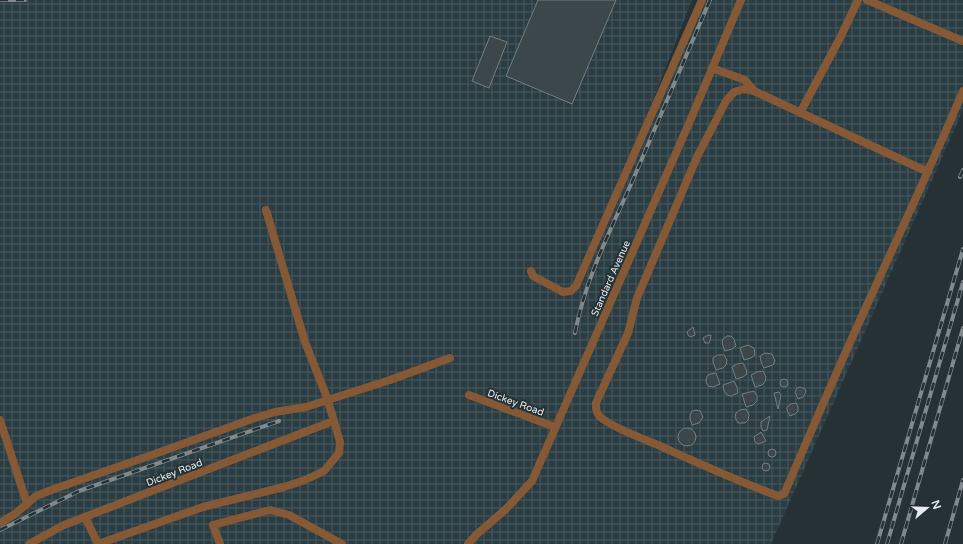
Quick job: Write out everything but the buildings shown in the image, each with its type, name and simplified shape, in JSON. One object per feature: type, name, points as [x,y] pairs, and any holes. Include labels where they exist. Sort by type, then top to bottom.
[{"type":"street","points":[[531,271],[533,276],[563,292],[571,291],[576,286],[702,0]]},
{"type":"street","name":"Standard Avenue","points":[[468,544],[476,535],[506,509],[532,481],[741,0]]},
{"type":"street","points":[[800,113],[841,36],[858,0]]},
{"type":"street","points":[[867,0],[963,41]]},
{"type":"street","points":[[712,68],[746,80],[754,91]]},
{"type":"street","points":[[928,172],[754,91],[744,89],[734,92],[726,101],[697,156],[637,298],[628,333],[596,403],[596,410],[599,415],[604,420],[635,435],[754,488],[778,496],[784,494],[862,316],[928,172],[963,91]]},
{"type":"street","points":[[85,517],[98,544],[204,507],[284,487],[324,471],[339,453],[340,442],[328,400],[306,342],[266,210]]},
{"type":"street","points":[[0,523],[15,514],[36,496],[54,489],[252,419],[275,412],[306,407],[450,358]]},
{"type":"street","name":"Dickey Road","points":[[469,395],[555,427]]},
{"type":"street","points":[[0,420],[27,504]]},
{"type":"street","name":"Dickey Road","points":[[29,544],[85,517],[328,423]]},
{"type":"street","points":[[220,544],[213,525],[270,510],[289,515],[342,544]]},
{"type":"shaded area","points":[[0,0],[692,0],[575,301],[698,0],[963,0],[963,110],[771,544],[0,544]]},
{"type":"railway","points":[[0,0],[25,0]]},
{"type":"railway","points":[[575,333],[579,313],[599,256],[710,0]]},
{"type":"railway","points":[[960,177],[963,170]]},
{"type":"railway","points":[[877,544],[963,249]]},
{"type":"railway","points":[[887,544],[963,282]]},
{"type":"railway","points":[[901,544],[963,328]]},
{"type":"railway","points":[[0,530],[79,491],[279,421]]},
{"type":"railway","points":[[945,544],[963,480]]}]
